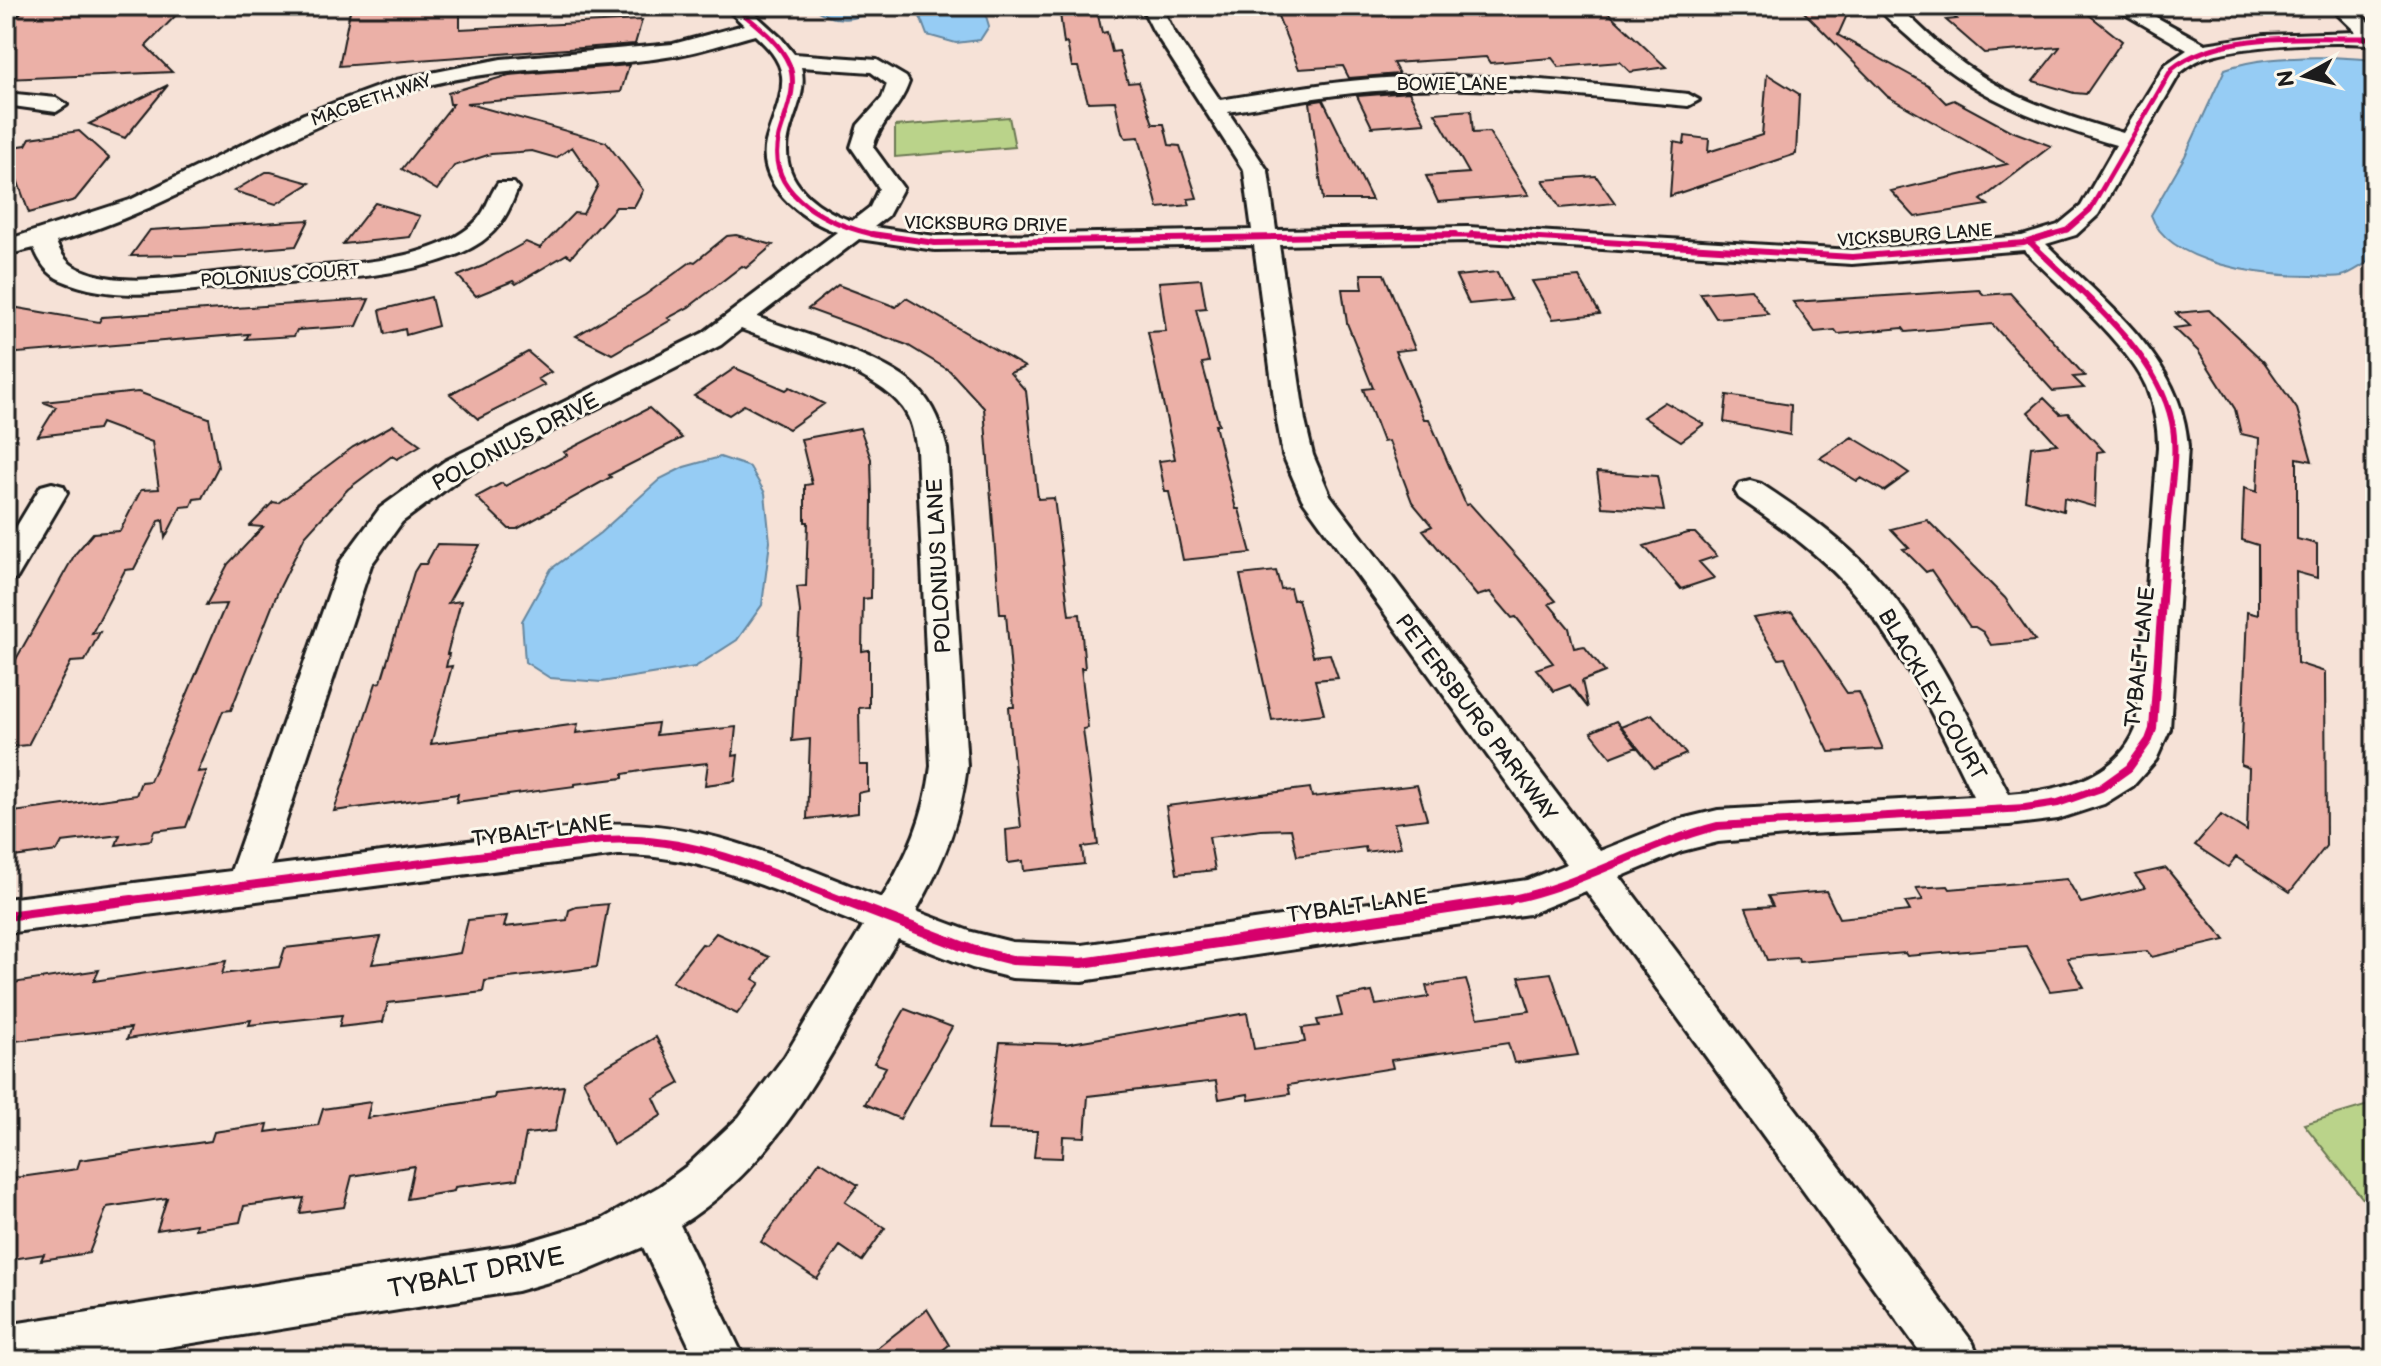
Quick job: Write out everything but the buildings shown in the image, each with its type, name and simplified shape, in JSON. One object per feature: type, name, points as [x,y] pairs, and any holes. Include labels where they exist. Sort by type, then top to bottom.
[{"type":"street","points":[[734,6],[789,60]]},
{"type":"street","name":"PETERSBURG PARKWAY","points":[[1151,6],[1163,30],[1256,171],[1291,421],[1298,455],[1312,490],[1338,530],[1591,872],[1956,1360]]},
{"type":"street","points":[[1887,6],[1947,61],[1987,88],[2045,115],[2129,142]]},
{"type":"street","points":[[2121,6],[2201,50]]},
{"type":"street","points":[[2339,6],[2374,39]]},
{"type":"street","name":"MACBETH WAY","points":[[6,248],[160,196],[321,115],[404,85],[501,65],[673,50],[758,28]]},
{"type":"street","name":"VICKSBURG LANE","points":[[1266,237],[1468,234],[1843,257],[2030,242],[2058,234],[2080,221],[2090,210],[2177,62],[2201,50],[2241,44],[2374,39]]},
{"type":"street","name":"VICKSBURG DRIVE","points":[[789,60],[793,86],[777,139],[775,165],[779,175],[803,204],[853,229],[891,239],[957,244],[1266,237]]},
{"type":"street","name":"POLONIUS DRIVE","points":[[245,885],[356,562],[391,515],[455,468],[692,351],[880,211],[891,188],[862,147],[869,125],[892,100],[898,82],[877,66],[789,60]]},
{"type":"street","name":"BOWIE LANE","points":[[1216,107],[1343,88],[1428,82],[1504,84],[1688,100]]},
{"type":"street","points":[[6,99],[56,105]]},
{"type":"street","name":"POLONIUS COURT","points":[[43,238],[50,260],[59,268],[82,279],[107,283],[145,284],[368,270],[424,257],[473,234],[500,208],[506,188]]},
{"type":"street","name":"TYBALT LANE","points":[[6,916],[603,840],[646,839],[681,842],[720,853],[889,919],[998,957],[1053,964],[1082,963],[1508,902],[1551,890],[1677,836],[1718,826],[1999,810],[2063,803],[2103,788],[2131,766],[2150,739],[2157,708],[2173,447],[2168,407],[2159,383],[2132,345],[2030,242]]},
{"type":"street","name":"POLONIUS LANE","points":[[738,319],[859,363],[886,377],[914,401],[930,432],[949,766],[947,797],[934,841],[889,919]]},
{"type":"street","name":"BLACKLEY COURT","points":[[1750,491],[1807,531],[1876,598],[1921,665],[1999,810]]},
{"type":"street","points":[[6,570],[52,493]]},
{"type":"street","name":"TYBALT DRIVE","points":[[6,1349],[537,1264],[590,1248],[653,1218],[685,1197],[755,1132],[786,1088],[889,919]]},
{"type":"street","points":[[653,1218],[721,1360]]},
{"type":"green space","points":[[1009,117],[1015,147],[895,157],[895,126]]},
{"type":"green space","points":[[2375,1103],[2375,1214],[2304,1124]]},
{"type":"water","points":[[812,6],[880,6],[846,19],[828,16]]},
{"type":"water","points":[[916,6],[983,6],[989,26],[980,40],[956,43],[927,35]]},
{"type":"water","points":[[2364,59],[2375,64],[2375,259],[2338,277],[2269,274],[2197,256],[2177,246],[2161,232],[2151,215],[2185,156],[2225,69],[2264,60]]},
{"type":"water","points":[[720,457],[750,467],[765,493],[770,542],[762,605],[737,640],[695,667],[601,682],[550,678],[525,662],[522,621],[551,569],[600,533],[660,479],[684,467]]},
{"type":"cycle path","points":[[734,6],[774,42],[789,64],[792,88],[775,154],[782,178],[795,197],[814,212],[861,232],[935,243],[1468,234],[1852,257],[2024,243],[2067,230],[2090,210],[2172,69],[2186,58],[2235,44],[2373,38]]},
{"type":"cycle path","points":[[6,916],[603,840],[633,839],[691,845],[720,853],[972,950],[1012,960],[1082,963],[1529,897],[1677,836],[1718,826],[1808,818],[2009,810],[2075,799],[2121,776],[2137,759],[2153,729],[2173,447],[2172,423],[2159,383],[2132,345],[2030,242]]}]
